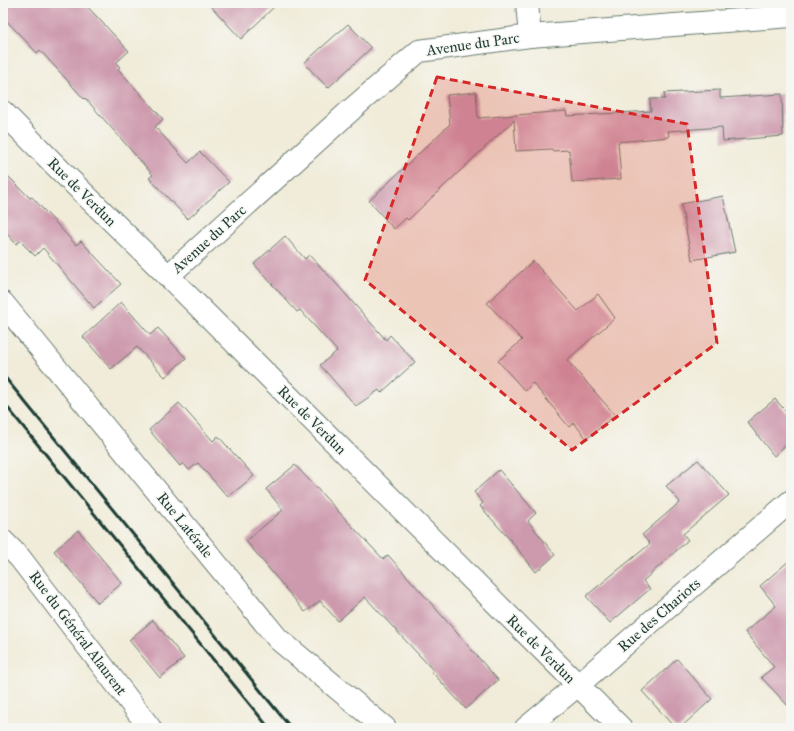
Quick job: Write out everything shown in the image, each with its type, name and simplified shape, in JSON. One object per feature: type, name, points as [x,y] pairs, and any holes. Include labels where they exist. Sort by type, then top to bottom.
[{"type":"street","points":[[528,3],[530,36]]},
{"type":"street","name":"Avenue du Parc","points":[[168,276],[352,108],[419,52],[530,36],[791,16]]},
{"type":"street","name":"Rue de Verdun","points":[[3,112],[621,728]]},
{"type":"street","name":"Rue Latérale","points":[[3,303],[278,640],[385,728]]},
{"type":"street","name":"Rue des Chariots","points":[[526,728],[791,501]]},
{"type":"street","name":"Rue du Général Alaurent","points":[[3,541],[20,558],[150,728]]},
{"type":"highlighted area","points":[[437,77],[687,124],[717,343],[572,450],[365,280]]},
{"type":"building","points":[[3,3],[84,3],[129,51],[116,63],[120,67],[118,69],[163,119],[155,127],[188,163],[200,152],[229,182],[188,219],[149,178],[153,175],[85,98],[84,99],[40,50],[37,53],[3,17]]},
{"type":"building","points":[[208,3],[278,3],[241,39]]},
{"type":"building","points":[[348,24],[371,48],[328,88],[304,63]]},
{"type":"building","points":[[720,90],[720,98],[782,94],[783,136],[723,141],[722,127],[668,131],[669,137],[618,142],[621,179],[572,182],[569,150],[552,151],[552,149],[516,151],[514,120],[408,220],[406,218],[394,229],[369,201],[450,124],[447,95],[476,92],[478,118],[566,111],[567,116],[651,111],[650,99],[665,99],[664,93]]},
{"type":"building","points":[[3,171],[30,198],[32,197],[76,245],[81,241],[121,284],[94,308],[43,248],[35,256],[20,241],[16,244],[3,229]]},
{"type":"building","points":[[723,196],[735,252],[692,260],[681,204]]},
{"type":"building","points":[[285,236],[305,259],[309,255],[386,340],[390,335],[415,362],[381,393],[379,390],[356,406],[320,365],[337,351],[300,310],[297,312],[254,264]]},
{"type":"building","points":[[533,261],[578,311],[598,294],[615,318],[567,360],[615,415],[587,439],[574,423],[569,427],[533,383],[525,391],[498,361],[522,340],[487,303]]},
{"type":"building","points":[[121,302],[150,335],[158,328],[186,358],[165,377],[137,347],[111,369],[83,337]]},
{"type":"building","points":[[775,399],[791,417],[791,440],[774,456],[747,422]]},
{"type":"building","points":[[179,403],[213,441],[218,436],[254,476],[228,497],[198,463],[189,470],[183,463],[180,466],[149,430]]},
{"type":"building","points":[[698,460],[729,495],[683,534],[688,540],[643,581],[650,589],[610,623],[586,596],[650,544],[642,535],[680,502],[666,486]]},
{"type":"building","points":[[295,465],[383,559],[388,555],[498,680],[466,709],[432,672],[433,670],[365,597],[338,621],[320,601],[305,612],[246,541],[283,510],[266,489]]},
{"type":"building","points":[[499,470],[536,513],[528,521],[555,555],[536,572],[480,506],[483,503],[474,492]]},
{"type":"building","points":[[78,530],[122,583],[98,603],[54,551]]},
{"type":"building","points":[[791,559],[791,709],[761,677],[774,667],[745,632],[776,606],[760,586]]},
{"type":"building","points":[[153,620],[184,658],[160,678],[129,640]]},
{"type":"building","points":[[677,659],[712,699],[680,728],[675,728],[642,691]]},
{"type":"railway","points":[[3,375],[291,728]]},
{"type":"railway","points":[[3,402],[269,728]]}]
